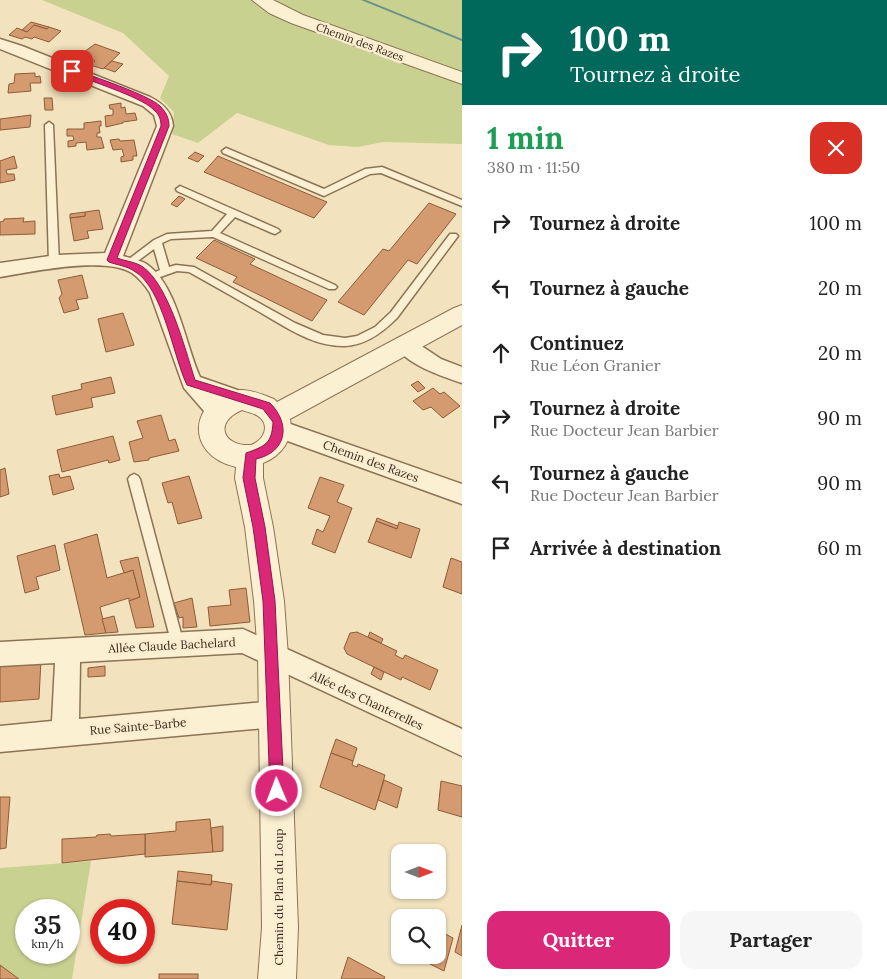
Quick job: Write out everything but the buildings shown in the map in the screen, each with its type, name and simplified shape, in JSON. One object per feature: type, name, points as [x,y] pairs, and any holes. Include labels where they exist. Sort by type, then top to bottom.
[{"type":"street","name":"Chemin des Razes","points":[[261,0],[297,19],[462,78]]},
{"type":"street","points":[[1,45],[17,49],[144,100],[156,107],[165,117],[165,126],[120,262]]},
{"type":"street","points":[[0,270],[99,258],[120,262],[157,274],[165,307],[191,382],[202,400],[217,412]]},
{"type":"street","points":[[277,422],[404,344],[462,314]]},
{"type":"street","points":[[404,344],[434,365],[462,375]]},
{"type":"street","points":[[191,382],[242,400],[255,401],[266,406],[277,422],[274,444],[260,454],[250,456],[231,454],[216,443],[211,427],[217,412],[228,404],[242,400]]},
{"type":"street","name":"Chemin des Razes","points":[[277,422],[462,494]]},
{"type":"street","name":"Chemin du Plan du Loup","points":[[250,456],[249,478],[259,527],[269,601],[273,656],[280,927],[277,979]]},
{"type":"street","name":"Allée Claude Bachelard","points":[[0,654],[243,641],[273,656]]},
{"type":"street","points":[[65,733],[68,650]]},
{"type":"street","name":"Allée des Chanterelles","points":[[273,656],[462,743]]},
{"type":"street","name":"Rue Sainte-Barbe","points":[[0,739],[275,714]]},
{"type":"lane","points":[[49,124],[54,263]]},
{"type":"lane","points":[[226,151],[324,193],[368,171],[382,170],[462,203]]},
{"type":"lane","points":[[180,189],[275,231]]},
{"type":"lane","points":[[214,234],[233,213]]},
{"type":"lane","points":[[120,262],[170,236],[214,234],[332,287]]},
{"type":"lane","points":[[157,242],[157,274],[176,268],[191,269],[301,330],[328,340],[346,342],[365,338],[383,327],[453,236]]},
{"type":"lane","points":[[134,479],[178,645]]},
{"type":"green space","points":[[42,0],[462,0],[462,144],[383,142],[358,147],[329,145],[237,113],[198,143],[172,134],[174,112],[160,98],[169,76],[123,33]]},
{"type":"green space","points":[[91,861],[80,929],[80,899],[15,899],[15,964],[74,964],[72,979],[0,979],[0,868]]},
{"type":"waterway","points":[[363,0],[462,40]]},
{"type":"route","points":[[72,71],[144,100],[156,107],[165,117],[165,126],[112,260],[138,268],[149,278],[165,307],[191,382],[242,400],[255,401],[266,406],[275,415],[278,422],[278,437],[274,444],[260,454],[250,456],[249,478],[259,527],[269,601],[273,656],[277,791]]}]
